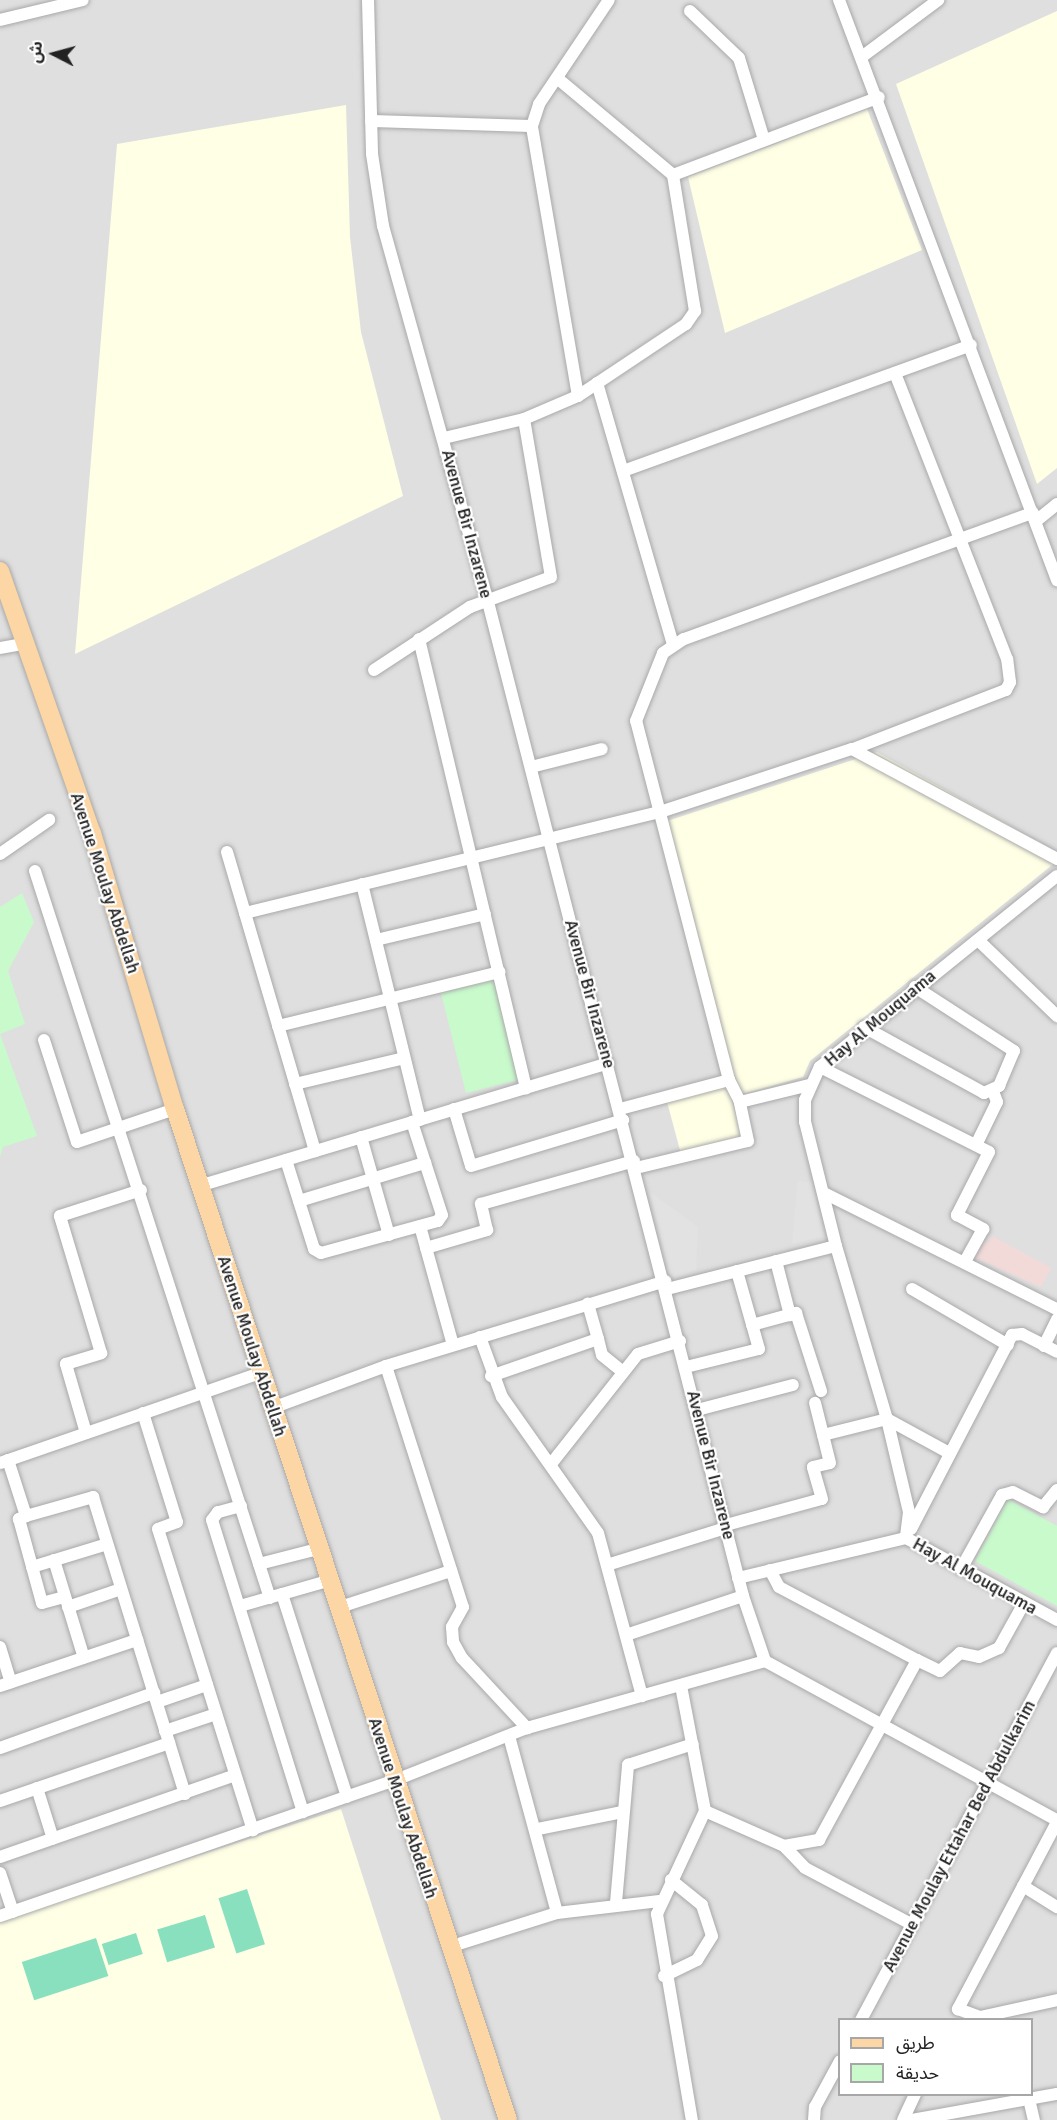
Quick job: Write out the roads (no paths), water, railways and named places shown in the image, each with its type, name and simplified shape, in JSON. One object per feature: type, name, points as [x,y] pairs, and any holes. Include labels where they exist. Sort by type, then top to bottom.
[{"type":"main road","name":"Avenue Moulay Abdellah","points":[[1,580],[92,833],[175,1109],[260,1373],[393,1781],[508,2120]]},
{"type":"street","points":[[0,20],[83,0]]},
{"type":"street","name":"Avenue Bir Inzarene","points":[[368,0],[371,121],[383,226],[488,602],[666,1285],[738,1578],[765,1660]]},
{"type":"street","points":[[578,396],[532,126],[556,78],[609,0]]},
{"type":"street","points":[[839,0],[879,97],[1057,580]]},
{"type":"street","points":[[863,56],[932,2]]},
{"type":"street","points":[[690,11],[739,58],[764,140]]},
{"type":"street","points":[[444,438],[524,419],[578,396],[686,324],[695,311],[673,175],[556,78]]},
{"type":"street","points":[[673,175],[879,97]]},
{"type":"street","points":[[371,121],[532,126]]},
{"type":"street","points":[[623,471],[971,345]]},
{"type":"street","points":[[245,913],[660,812],[852,749],[1006,690],[1007,659],[895,373]]},
{"type":"street","points":[[597,383],[673,645]]},
{"type":"street","points":[[374,670],[419,639],[488,602],[551,577],[524,419]]},
{"type":"street","points":[[426,1248],[487,1230],[481,1204],[635,1165],[748,1141],[740,1102],[729,1080],[636,721],[663,653],[673,645],[960,539],[1034,517],[1057,504]]},
{"type":"street","points":[[419,639],[526,1088]]},
{"type":"street","points":[[0,648],[23,644]]},
{"type":"street","points":[[531,767],[602,749]]},
{"type":"street","points":[[852,749],[1057,860]]},
{"type":"street","points":[[0,854],[49,820]]},
{"type":"street","points":[[227,852],[315,1151]]},
{"type":"street","points":[[35,871],[121,1127],[270,1598]]},
{"type":"street","name":"Hay Al Mouquama","points":[[1057,876],[864,1027],[820,1067],[810,1085],[805,1122],[836,1246],[887,1419],[909,1512],[906,1538],[1057,1620]]},
{"type":"street","points":[[286,1160],[314,1249],[321,1253],[420,1226],[442,1215],[425,1163],[404,1058],[362,884]]},
{"type":"street","points":[[376,940],[485,914]]},
{"type":"street","points":[[978,940],[1057,1016]]},
{"type":"street","points":[[278,1026],[499,972]]},
{"type":"street","points":[[915,987],[1014,1051],[993,1091],[997,1102],[976,1145]]},
{"type":"street","points":[[864,1027],[984,1093],[993,1091]]},
{"type":"street","points":[[44,1040],[77,1142],[175,1109]]},
{"type":"street","points":[[295,1084],[404,1058]]},
{"type":"street","points":[[200,1186],[608,1063]]},
{"type":"street","points":[[820,1067],[989,1152],[957,1215],[983,1229],[965,1262]]},
{"type":"street","points":[[454,1109],[471,1166],[729,1080]]},
{"type":"street","points":[[740,1102],[810,1085]]},
{"type":"street","points":[[361,1137],[389,1235]]},
{"type":"street","points":[[299,1201],[425,1163]]},
{"type":"street","points":[[86,1433],[66,1364],[101,1353],[60,1216],[141,1190]]},
{"type":"street","points":[[824,1193],[1057,1309]]},
{"type":"street","points":[[420,1226],[453,1345]]},
{"type":"street","points":[[272,1408],[387,1366],[588,1302],[737,1271],[836,1246]]},
{"type":"street","points":[[776,1261],[790,1315]]},
{"type":"street","points":[[686,1367],[759,1349],[737,1271]]},
{"type":"street","points":[[912,1290],[1008,1345]]},
{"type":"street","points":[[588,1302],[602,1355],[623,1372]]},
{"type":"street","points":[[752,1325],[796,1313],[821,1391]]},
{"type":"street","points":[[1044,1346],[1057,1319]]},
{"type":"street","points":[[738,1578],[906,1538],[1012,1335],[1022,1334],[1057,1352]]},
{"type":"street","points":[[480,1337],[490,1376],[598,1533],[642,1696]]},
{"type":"street","points":[[490,1376],[598,1339]]},
{"type":"street","points":[[551,1464],[638,1354],[680,1341]]},
{"type":"street","points":[[387,1366],[463,1607],[452,1627],[453,1642],[462,1658],[528,1728]]},
{"type":"street","points":[[26,1516],[4,1461],[260,1373]]},
{"type":"street","points":[[697,1410],[793,1385]]},
{"type":"street","points":[[607,1565],[822,1499],[813,1467],[830,1463],[815,1403]]},
{"type":"street","points":[[142,1413],[177,1522],[158,1529],[253,1830]]},
{"type":"street","points":[[823,1435],[887,1419],[949,1453]]},
{"type":"street","points":[[962,1569],[1002,1495],[1013,1492],[1043,1507],[1057,1490]]},
{"type":"street","points":[[121,1589],[66,1602],[42,1603],[19,1519],[91,1496],[108,1544],[185,1794]]},
{"type":"street","points":[[241,1506],[218,1512],[212,1520],[303,1812]]},
{"type":"street","points":[[32,1567],[108,1544]]},
{"type":"street","points":[[260,1564],[318,1549]]},
{"type":"street","points":[[54,1560],[84,1658]]},
{"type":"street","points":[[770,1570],[779,1587],[940,1671],[960,1653],[979,1657],[999,1648],[1024,1603]]},
{"type":"street","points":[[337,1608],[451,1571]]},
{"type":"street","points":[[240,1606],[328,1581]]},
{"type":"street","points":[[282,1594],[347,1797]]},
{"type":"street","points":[[626,1635],[743,1596]]},
{"type":"street","points":[[0,1647],[6,1684],[137,1640]]},
{"type":"street","name":"Avenue Moulay Ettahar Bed Abdulkarim","points":[[862,2018],[987,1779],[1052,1674],[1057,1653]]},
{"type":"street","points":[[0,1916],[393,1781],[528,1728],[681,1686],[765,1660],[884,1722],[1057,1821],[956,2014],[980,2017],[1057,2000]]},
{"type":"street","points":[[784,1846],[819,1840],[916,1660]]},
{"type":"street","points":[[0,1748],[155,1697],[207,1685]]},
{"type":"street","points":[[681,1686],[705,1811],[659,1901],[664,1976],[692,2120]]},
{"type":"street","points":[[165,1731],[216,1714]]},
{"type":"street","points":[[509,1736],[538,1829],[557,1913]]},
{"type":"street","points":[[0,1801],[169,1743]]},
{"type":"street","points":[[616,1903],[622,1812],[632,1760],[693,1744]]},
{"type":"street","points":[[0,1857],[236,1775]]},
{"type":"street","points":[[37,1788],[53,1839]]},
{"type":"street","points":[[705,1811],[784,1846],[805,1868],[911,1924]]},
{"type":"street","points":[[538,1829],[622,1812]]},
{"type":"street","points":[[0,1874],[13,1912]]},
{"type":"street","points":[[664,1976],[698,1960],[712,1936],[702,1905],[670,1880]]},
{"type":"street","points":[[1023,1886],[1057,1907]]},
{"type":"street","points":[[449,1947],[557,1913],[616,1903],[659,1901]]},
{"type":"street","points":[[814,2120],[815,2107],[838,2065]]},
{"type":"street","points":[[912,2120],[1057,2094]]},
{"type":"street","points":[[903,2120],[914,2096]]},
{"type":"street","points":[[1029,2099],[1034,2120]]}]
